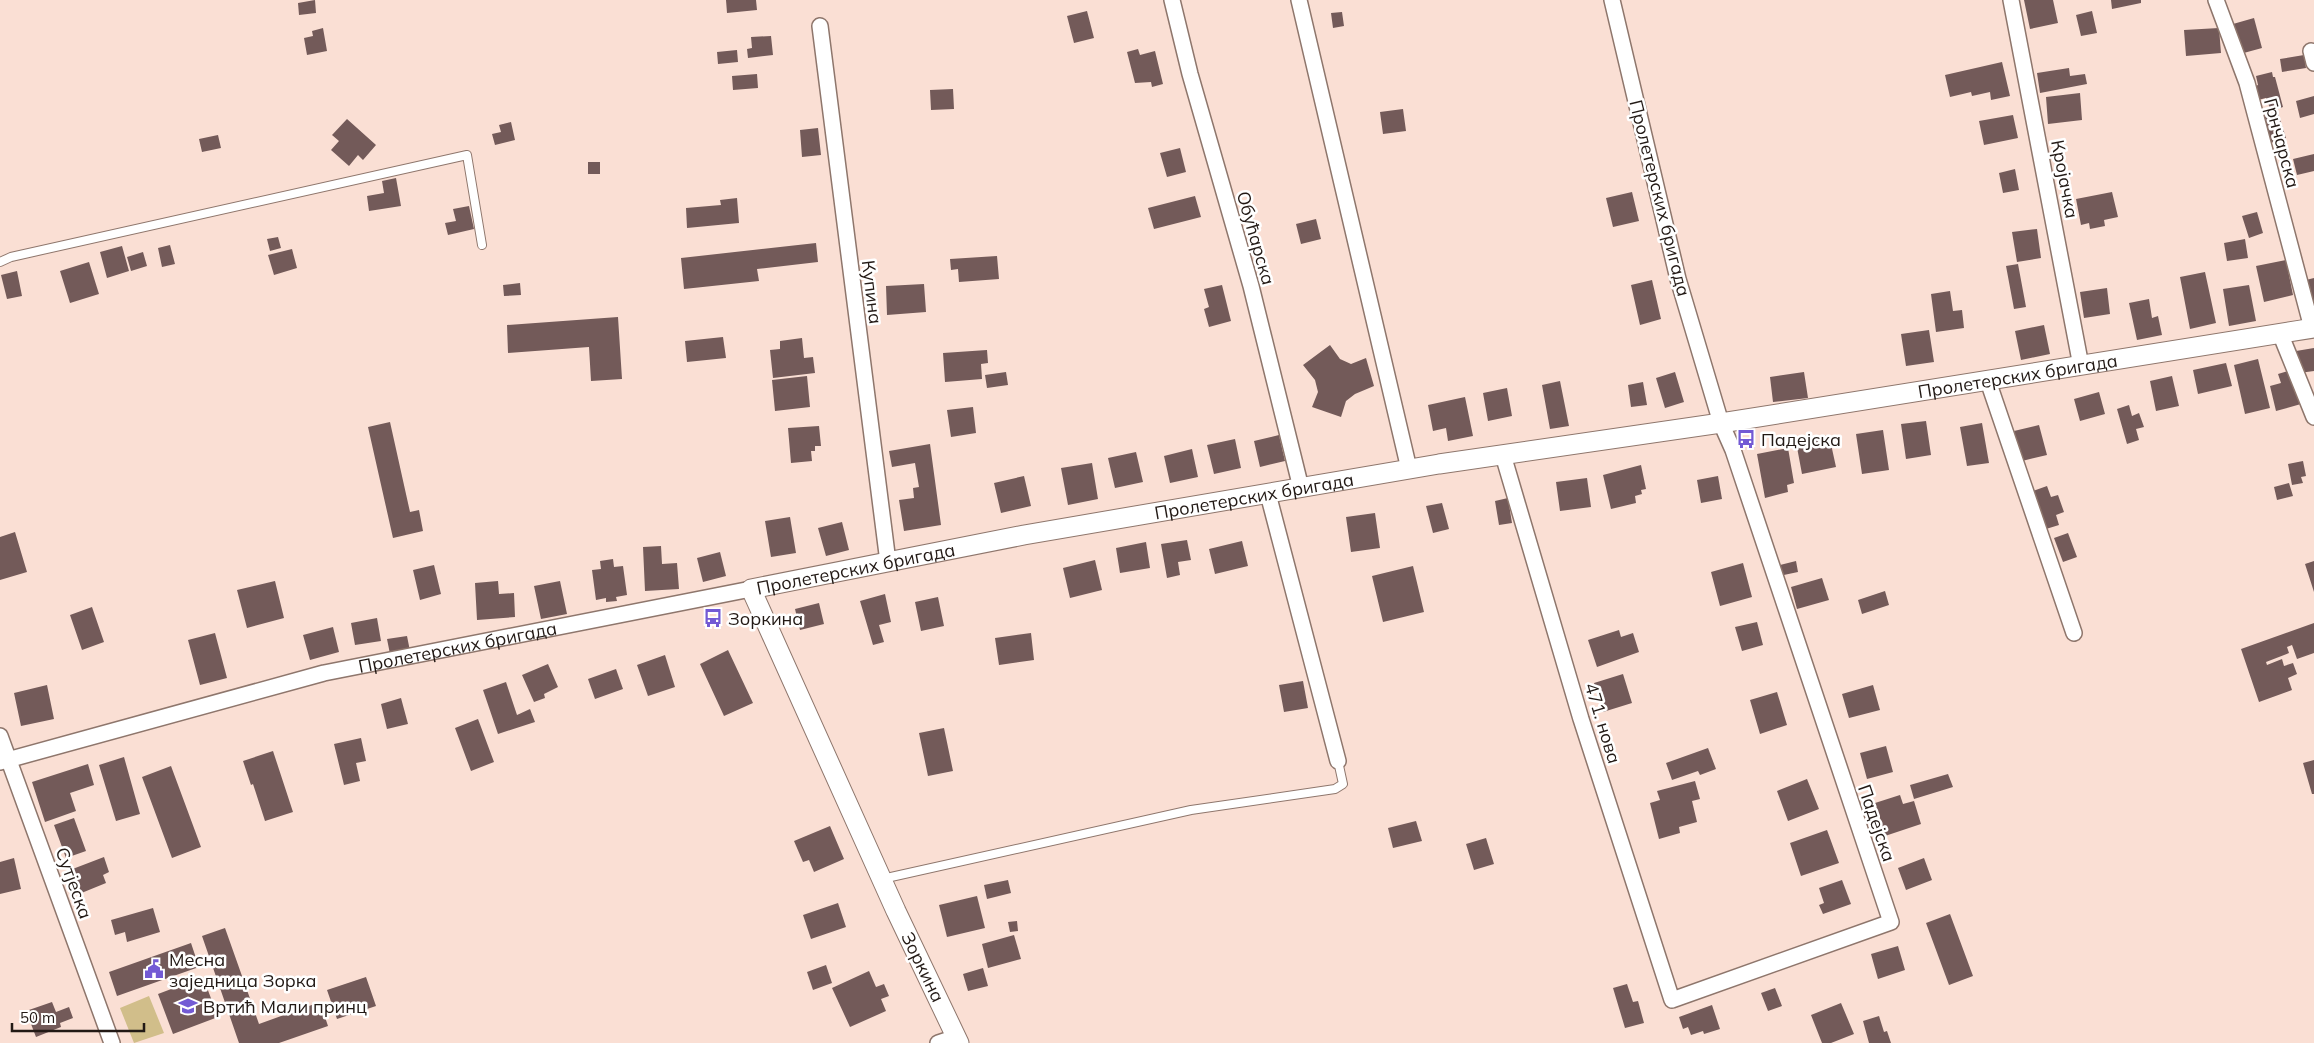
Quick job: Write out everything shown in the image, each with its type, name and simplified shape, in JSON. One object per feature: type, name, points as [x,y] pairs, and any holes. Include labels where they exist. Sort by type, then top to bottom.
[{"type":"street","name":"Обућарска","points":[[1172,0],[1190,74],[1251,286],[1300,488]]},
{"type":"street","points":[[1299,0],[1409,469]]},
{"type":"street","name":"Пролетерских бригада","points":[[1612,0],[1678,279],[1721,423]]},
{"type":"street","name":"Кројачка","points":[[2011,0],[2082,366]]},
{"type":"street","name":"Грнчарска","points":[[2216,0],[2247,83],[2313,328]]},
{"type":"street","name":"Купина","points":[[820,26],[888,562]]},
{"type":"street","name":"Пролетерских бригада","points":[[4,760],[324,673],[1024,535],[1409,469],[1721,423],[2313,328]]},
{"type":"street","points":[[2280,334],[2314,417]]},
{"type":"street","points":[[1988,381],[2074,633]]},
{"type":"street","name":"Падејска","points":[[1672,1000],[1891,922],[1733,450],[1721,423]]},
{"type":"street","name":"471. нова","points":[[1503,455],[1581,719],[1672,1000]]},
{"type":"street","points":[[1268,494],[1338,762]]},
{"type":"street","name":"Зоркина","points":[[751,589],[882,879],[958,1040]]},
{"type":"street","name":"Сутјеска","points":[[0,736],[4,760],[112,1043]]},
{"type":"street","points":[[938,1043],[958,1040]]},
{"type":"lane","points":[[0,262],[21,255],[467,155],[482,245]]},
{"type":"lane","points":[[882,879],[1191,810],[1335,789],[1343,784],[1338,762]]},
{"type":"shaded area","points":[[149,996],[164,1033],[134,1043],[120,1008]]},
{"type":"building","points":[[315,0],[316,13],[299,15],[298,3]]},
{"type":"building","points":[[726,0],[756,0],[757,10],[727,13]]},
{"type":"building","points":[[2024,0],[2053,0],[2058,23],[2030,29]]},
{"type":"building","points":[[2111,0],[2141,0],[2141,3],[2112,9]]},
{"type":"building","points":[[1087,11],[1094,38],[1074,43],[1067,16]]},
{"type":"building","points":[[2092,11],[2097,33],[2081,36],[2076,15]]},
{"type":"building","points":[[1342,12],[1344,26],[1333,28],[1331,13]]},
{"type":"building","points":[[2254,18],[2262,48],[2240,54],[2233,24]]},
{"type":"building","points":[[323,28],[327,51],[307,55],[304,38],[313,36],[312,31]]},
{"type":"building","points":[[2219,28],[2221,53],[2186,56],[2184,30]]},
{"type":"building","points":[[771,36],[773,55],[748,58],[747,49],[752,48],[751,37]]},
{"type":"building","points":[[1138,49],[1140,55],[1155,51],[1163,84],[1152,87],[1151,82],[1135,83],[1127,52]]},
{"type":"building","points":[[737,50],[738,62],[718,64],[717,52]]},
{"type":"building","points":[[2304,55],[2306,68],[2282,72],[2280,59]]},
{"type":"building","points":[[2002,62],[2010,96],[1991,100],[1990,92],[1972,96],[1971,92],[1950,97],[1945,75]]},
{"type":"building","points":[[2069,68],[2070,76],[2085,74],[2087,84],[2040,93],[2037,73]]},
{"type":"building","points":[[2272,72],[2283,107],[2271,111],[2266,98],[2254,101],[2251,88],[2258,85],[2256,76]]},
{"type":"building","points":[[757,74],[758,88],[733,90],[732,76]]},
{"type":"building","points":[[953,89],[954,109],[931,110],[930,90]]},
{"type":"building","points":[[2080,93],[2082,120],[2048,124],[2046,97]]},
{"type":"building","points":[[2314,96],[2314,114],[2300,118],[2296,101]]},
{"type":"building","points":[[1403,109],[1406,131],[1383,134],[1380,112]]},
{"type":"building","points":[[2278,113],[2286,138],[2268,144],[2260,118]]},
{"type":"building","points":[[2013,115],[2018,138],[1984,145],[1979,121]]},
{"type":"building","points":[[347,119],[376,145],[363,160],[358,155],[349,166],[331,150],[339,141],[332,135]]},
{"type":"building","points":[[511,122],[515,140],[495,145],[492,134],[501,132],[499,125]]},
{"type":"building","points":[[818,128],[821,155],[802,157],[800,130]]},
{"type":"building","points":[[218,135],[221,148],[202,152],[199,139]]},
{"type":"building","points":[[1180,148],[1186,172],[1167,177],[1160,153]]},
{"type":"building","points":[[2314,154],[2314,171],[2297,175],[2293,159]]},
{"type":"building","points":[[588,162],[600,162],[600,174],[588,174]]},
{"type":"building","points":[[2015,169],[2019,190],[2003,193],[1999,173]]},
{"type":"building","points":[[396,178],[401,206],[369,211],[367,196],[384,193],[382,181]]},
{"type":"building","points":[[1632,192],[1639,221],[1613,227],[1606,198]]},
{"type":"building","points":[[2112,192],[2118,217],[2104,220],[2105,226],[2090,229],[2089,223],[2081,225],[2076,199]]},
{"type":"building","points":[[1195,196],[1201,217],[1154,229],[1148,208]]},
{"type":"building","points":[[737,198],[739,223],[687,228],[686,208],[721,205],[720,200]]},
{"type":"building","points":[[469,206],[474,229],[448,235],[445,223],[456,221],[453,209]]},
{"type":"building","points":[[2257,212],[2263,233],[2249,238],[2242,216]]},
{"type":"building","points":[[1316,219],[1321,239],[1301,244],[1296,224]]},
{"type":"building","points":[[2037,229],[2041,258],[2017,262],[2012,232]]},
{"type":"building","points":[[278,237],[281,248],[270,251],[267,239]]},
{"type":"building","points":[[2245,239],[2248,258],[2227,261],[2224,243]]},
{"type":"building","points":[[816,243],[818,262],[757,269],[759,281],[684,289],[681,258]]},
{"type":"building","points":[[170,245],[175,264],[162,267],[158,248]]},
{"type":"building","points":[[122,246],[129,271],[107,278],[100,252]]},
{"type":"building","points":[[292,249],[297,268],[274,275],[268,255]]},
{"type":"building","points":[[143,252],[147,266],[131,271],[127,257]]},
{"type":"building","points":[[997,256],[999,279],[959,282],[958,269],[951,270],[950,259]]},
{"type":"building","points":[[2286,260],[2293,295],[2264,302],[2256,266]]},
{"type":"building","points":[[89,262],[99,294],[70,303],[60,271]]},
{"type":"building","points":[[2018,264],[2026,307],[2014,309],[2006,266]]},
{"type":"building","points":[[17,271],[22,296],[7,299],[1,275]]},
{"type":"building","points":[[2205,272],[2216,323],[2190,329],[2180,277]]},
{"type":"building","points":[[2314,278],[2314,315],[2306,280]]},
{"type":"building","points":[[1652,280],[1661,319],[1640,325],[1631,285]]},
{"type":"building","points":[[520,283],[521,295],[504,296],[503,285]]},
{"type":"building","points":[[924,284],[926,312],[887,315],[886,286]]},
{"type":"building","points":[[1222,285],[1231,321],[1209,327],[1204,309],[1209,307],[1204,289]]},
{"type":"building","points":[[2249,285],[2256,321],[2229,326],[2223,289]]},
{"type":"building","points":[[2107,288],[2110,314],[2084,318],[2080,292]]},
{"type":"building","points":[[1950,291],[1953,311],[1962,310],[1964,328],[1936,332],[1931,294]]},
{"type":"building","points":[[2149,299],[2152,318],[2158,316],[2162,335],[2137,340],[2129,303]]},
{"type":"building","points":[[618,317],[622,379],[591,381],[589,347],[508,353],[507,325]]},
{"type":"building","points":[[2044,325],[2050,354],[2021,360],[2015,331]]},
{"type":"building","points":[[1929,330],[1934,362],[1906,366],[1901,334]]},
{"type":"building","points":[[723,337],[726,358],[687,362],[685,341]]},
{"type":"building","points":[[802,338],[804,358],[813,357],[815,373],[773,378],[770,350],[780,349],[780,341]]},
{"type":"building","points":[[1330,345],[1340,359],[1351,364],[1366,358],[1374,386],[1355,394],[1346,401],[1341,417],[1312,407],[1318,392],[1315,380],[1303,365]]},
{"type":"building","points":[[2314,348],[2314,371],[2299,373],[2296,351]]},
{"type":"building","points":[[987,350],[988,363],[981,364],[982,379],[945,382],[943,353]]},
{"type":"building","points":[[2258,359],[2270,408],[2245,414],[2234,365]]},
{"type":"building","points":[[2226,363],[2232,386],[2198,394],[2193,370]]},
{"type":"building","points":[[2291,370],[2301,404],[2276,411],[2270,386],[2281,383],[2278,374]]},
{"type":"building","points":[[1006,372],[1008,385],[987,388],[985,375]]},
{"type":"building","points":[[1675,372],[1684,402],[1665,408],[1656,378]]},
{"type":"building","points":[[1804,372],[1808,398],[1773,402],[1770,377]]},
{"type":"building","points":[[807,376],[810,407],[775,411],[772,380]]},
{"type":"building","points":[[2172,376],[2179,406],[2156,411],[2150,381]]},
{"type":"building","points":[[1560,381],[1569,426],[1550,429],[1542,385]]},
{"type":"building","points":[[1643,382],[1647,405],[1631,407],[1628,385]]},
{"type":"building","points":[[1507,388],[1512,416],[1488,421],[1483,393]]},
{"type":"building","points":[[2099,392],[2105,414],[2080,421],[2074,399]]},
{"type":"building","points":[[1465,397],[1473,436],[1448,441],[1446,428],[1433,431],[1428,405]]},
{"type":"building","points":[[2129,405],[2132,416],[2139,413],[2144,427],[2136,429],[2139,440],[2127,444],[2117,409]]},
{"type":"building","points":[[973,407],[976,433],[951,437],[947,410]]},
{"type":"building","points":[[1926,421],[1931,455],[1906,459],[1901,424]]},
{"type":"building","points":[[390,422],[410,512],[419,510],[423,531],[393,538],[368,427]]},
{"type":"building","points":[[1982,423],[1989,463],[1967,466],[1960,427]]},
{"type":"building","points":[[2039,425],[2047,455],[2022,461],[2014,431]]},
{"type":"building","points":[[819,426],[821,446],[815,446],[815,451],[811,451],[812,461],[791,463],[788,428]]},
{"type":"building","points":[[1883,430],[1889,470],[1862,474],[1856,434]]},
{"type":"building","points":[[1279,435],[1285,461],[1260,467],[1254,441]]},
{"type":"building","points":[[1829,435],[1836,467],[1802,474],[1796,442]]},
{"type":"building","points":[[1235,439],[1241,468],[1214,474],[1207,445]]},
{"type":"building","points":[[930,444],[941,525],[904,531],[899,500],[914,498],[913,488],[919,487],[915,463],[892,467],[889,451]]},
{"type":"building","points":[[1788,448],[1794,483],[1787,485],[1788,492],[1765,498],[1757,454]]},
{"type":"building","points":[[1192,449],[1198,477],[1170,483],[1164,456]]},
{"type":"building","points":[[1136,452],[1143,482],[1115,488],[1108,458]]},
{"type":"building","points":[[2303,461],[2306,476],[2301,477],[2303,483],[2292,485],[2288,464]]},
{"type":"building","points":[[1092,463],[1098,499],[1068,505],[1061,468]]},
{"type":"building","points":[[1641,465],[1646,489],[1641,490],[1642,494],[1635,496],[1636,503],[1611,509],[1603,475]]},
{"type":"building","points":[[1024,476],[1031,506],[1001,513],[994,483]]},
{"type":"building","points":[[1718,476],[1722,499],[1701,503],[1697,480]]},
{"type":"building","points":[[1587,478],[1591,507],[1560,511],[1556,482]]},
{"type":"building","points":[[2289,483],[2293,496],[2277,500],[2274,487]]},
{"type":"building","points":[[2047,486],[2051,497],[2058,495],[2064,512],[2056,515],[2059,525],[2046,529],[2033,491]]},
{"type":"building","points":[[1508,498],[1512,523],[1499,525],[1495,501]]},
{"type":"building","points":[[1442,503],[1449,529],[1433,533],[1426,506]]},
{"type":"building","points":[[1375,513],[1380,548],[1351,552],[1346,517]]},
{"type":"building","points":[[790,517],[796,553],[771,557],[765,521]]},
{"type":"building","points":[[842,522],[849,550],[826,556],[818,528]]},
{"type":"building","points":[[15,532],[27,572],[0,580],[0,537]]},
{"type":"building","points":[[2068,533],[2077,557],[2063,562],[2054,538]]},
{"type":"building","points":[[1187,540],[1191,560],[1178,562],[1180,575],[1167,578],[1161,544]]},
{"type":"building","points":[[1242,541],[1248,566],[1215,574],[1209,549]]},
{"type":"building","points":[[1146,542],[1150,568],[1120,573],[1116,548]]},
{"type":"building","points":[[661,546],[662,564],[677,563],[679,589],[645,591],[643,547]]},
{"type":"building","points":[[720,552],[726,576],[703,582],[697,558]]},
{"type":"building","points":[[613,559],[614,567],[623,566],[627,595],[616,597],[617,601],[606,602],[606,598],[596,600],[592,570],[601,569],[600,561]]},
{"type":"building","points":[[1095,560],[1102,590],[1070,598],[1063,568]]},
{"type":"building","points":[[1796,561],[1798,572],[1779,576],[1776,566]]},
{"type":"building","points":[[2314,561],[2314,592],[2305,564]]},
{"type":"building","points":[[1743,563],[1752,597],[1720,606],[1711,572]]},
{"type":"building","points":[[434,565],[441,594],[420,600],[413,570]]},
{"type":"building","points":[[1413,566],[1424,612],[1383,622],[1372,576]]},
{"type":"building","points":[[1822,578],[1829,600],[1797,609],[1791,587]]},
{"type":"building","points":[[275,581],[284,618],[247,628],[237,590]]},
{"type":"building","points":[[498,581],[499,594],[514,593],[515,617],[477,620],[475,583]]},
{"type":"building","points":[[560,581],[567,614],[541,619],[534,586]]},
{"type":"building","points":[[1885,591],[1889,605],[1862,614],[1858,600]]},
{"type":"building","points":[[885,594],[891,622],[879,625],[884,642],[873,645],[860,601]]},
{"type":"building","points":[[938,597],[944,626],[921,631],[915,602]]},
{"type":"building","points":[[819,603],[824,624],[800,630],[795,609]]},
{"type":"building","points":[[92,607],[104,642],[82,650],[70,615]]},
{"type":"building","points":[[377,618],[381,641],[355,645],[351,623]]},
{"type":"building","points":[[1757,622],[1763,645],[1742,651],[1735,627]]},
{"type":"building","points":[[2314,623],[2314,653],[2297,659],[2292,645],[2287,647],[2289,653],[2266,662],[2267,665],[2282,659],[2284,666],[2293,663],[2297,674],[2288,678],[2292,690],[2259,702],[2241,649]]},
{"type":"building","points":[[333,627],[339,652],[310,660],[303,635]]},
{"type":"building","points":[[1619,630],[1621,637],[1633,633],[1639,652],[1597,667],[1588,640]]},
{"type":"building","points":[[215,633],[227,678],[200,685],[188,640]]},
{"type":"building","points":[[1031,633],[1034,660],[999,665],[995,638]]},
{"type":"building","points":[[407,636],[410,651],[390,654],[387,639]]},
{"type":"building","points":[[728,650],[753,703],[724,716],[700,664]]},
{"type":"building","points":[[665,655],[675,687],[648,696],[637,665]]},
{"type":"building","points":[[548,664],[558,687],[544,694],[545,698],[534,702],[522,675]]},
{"type":"building","points":[[616,669],[623,689],[595,699],[588,679]]},
{"type":"building","points":[[1623,674],[1632,703],[1603,712],[1594,683]]},
{"type":"building","points":[[1303,681],[1308,708],[1284,712],[1279,685]]},
{"type":"building","points":[[506,682],[517,715],[530,709],[535,722],[498,734],[483,690]]},
{"type":"building","points":[[47,685],[54,719],[21,726],[14,693]]},
{"type":"building","points":[[1873,685],[1880,710],[1849,718],[1842,694]]},
{"type":"building","points":[[1777,692],[1787,725],[1760,734],[1750,700]]},
{"type":"building","points":[[401,698],[408,724],[387,729],[381,704]]},
{"type":"building","points":[[478,719],[494,762],[471,771],[455,728]]},
{"type":"building","points":[[944,728],[953,771],[928,776],[919,733]]},
{"type":"building","points":[[361,738],[366,761],[356,763],[360,781],[344,785],[334,744]]},
{"type":"building","points":[[1886,746],[1893,772],[1867,779],[1860,753]]},
{"type":"building","points":[[1708,748],[1716,769],[1700,775],[1698,771],[1672,780],[1666,763]]},
{"type":"building","points":[[273,751],[293,812],[265,821],[243,761]]},
{"type":"building","points":[[124,757],[140,814],[116,821],[99,765]]},
{"type":"building","points":[[2314,760],[2314,794],[2312,794],[2303,763]]},
{"type":"building","points":[[88,764],[94,785],[70,793],[76,811],[45,822],[32,782]]},
{"type":"building","points":[[171,766],[201,847],[172,858],[142,777]]},
{"type":"building","points":[[1948,774],[1953,787],[1914,799],[1910,785]]},
{"type":"building","points":[[1807,779],[1819,809],[1788,821],[1777,791]]},
{"type":"building","points":[[1695,781],[1700,799],[1692,801],[1697,822],[1679,827],[1680,833],[1659,839],[1650,803],[1660,800],[1657,791]]},
{"type":"building","points":[[1900,795],[1903,804],[1914,801],[1921,824],[1879,838],[1876,827],[1882,824],[1875,803]]},
{"type":"building","points":[[74,818],[86,851],[66,858],[54,825]]},
{"type":"building","points":[[1416,821],[1422,841],[1393,848],[1388,828]]},
{"type":"building","points":[[830,826],[844,859],[814,872],[809,860],[803,862],[794,841]]},
{"type":"building","points":[[1827,830],[1839,863],[1801,876],[1790,843]]},
{"type":"building","points":[[1486,838],[1494,864],[1474,870],[1466,844]]},
{"type":"building","points":[[104,857],[109,872],[103,875],[106,883],[79,894],[70,870]]},
{"type":"building","points":[[14,858],[21,889],[0,894],[0,862]]},
{"type":"building","points":[[1924,858],[1932,880],[1906,890],[1898,868]]},
{"type":"building","points":[[1008,880],[1011,893],[987,899],[984,885]]},
{"type":"building","points":[[1842,880],[1851,904],[1823,914],[1819,905],[1824,903],[1819,888]]},
{"type":"building","points":[[977,896],[985,928],[947,937],[939,905]]},
{"type":"building","points":[[838,903],[846,927],[811,939],[803,915]]},
{"type":"building","points":[[153,908],[160,932],[127,942],[125,932],[115,935],[111,920]]},
{"type":"building","points":[[1950,914],[1973,976],[1949,985],[1926,923]]},
{"type":"building","points":[[1017,921],[1018,931],[1010,932],[1008,922]]},
{"type":"building","points":[[225,928],[259,1024],[320,1002],[328,1026],[279,1043],[239,1043],[202,936]]},
{"type":"building","points":[[1014,935],[1021,959],[988,968],[982,944]]},
{"type":"building","name":"Месна заједница Зорка","points":[[191,943],[199,967],[117,996],[109,972]]},
{"type":"building","points":[[1898,946],[1905,970],[1878,979],[1871,954]]},
{"type":"building","points":[[826,965],[832,983],[813,990],[807,972]]},
{"type":"building","points":[[983,968],[988,986],[968,991],[963,974]]},
{"type":"building","points":[[869,971],[876,987],[884,984],[889,996],[881,999],[886,1011],[850,1027],[832,988]]},
{"type":"building","name":"Вртић Мали принц","points":[[203,977],[218,1017],[173,1034],[158,994]]},
{"type":"building","points":[[366,977],[376,1006],[337,1019],[327,990]]},
{"type":"building","points":[[1627,984],[1633,1002],[1638,1001],[1644,1023],[1625,1028],[1613,988]]},
{"type":"building","points":[[1775,988],[1782,1006],[1768,1011],[1761,993]]},
{"type":"building","points":[[52,1002],[56,1012],[69,1007],[73,1018],[60,1023],[61,1027],[36,1037],[26,1011]]},
{"type":"building","points":[[1841,1003],[1854,1034],[1831,1043],[1822,1043],[1811,1015]]},
{"type":"building","points":[[1712,1005],[1720,1029],[1704,1034],[1703,1031],[1691,1035],[1688,1027],[1683,1029],[1679,1017]]},
{"type":"building","points":[[1879,1016],[1884,1032],[1887,1031],[1891,1043],[1869,1043],[1863,1021]]},
{"type":"place","name":"Падејска","points":[[1746,439]]},
{"type":"place","name":"Зоркина","points":[[713,618]]},
{"type":"place","name":"Месна заједница Зорка","points":[[154,969]]},
{"type":"place","name":"Вртић Мали принц","points":[[188,1006]]}]
